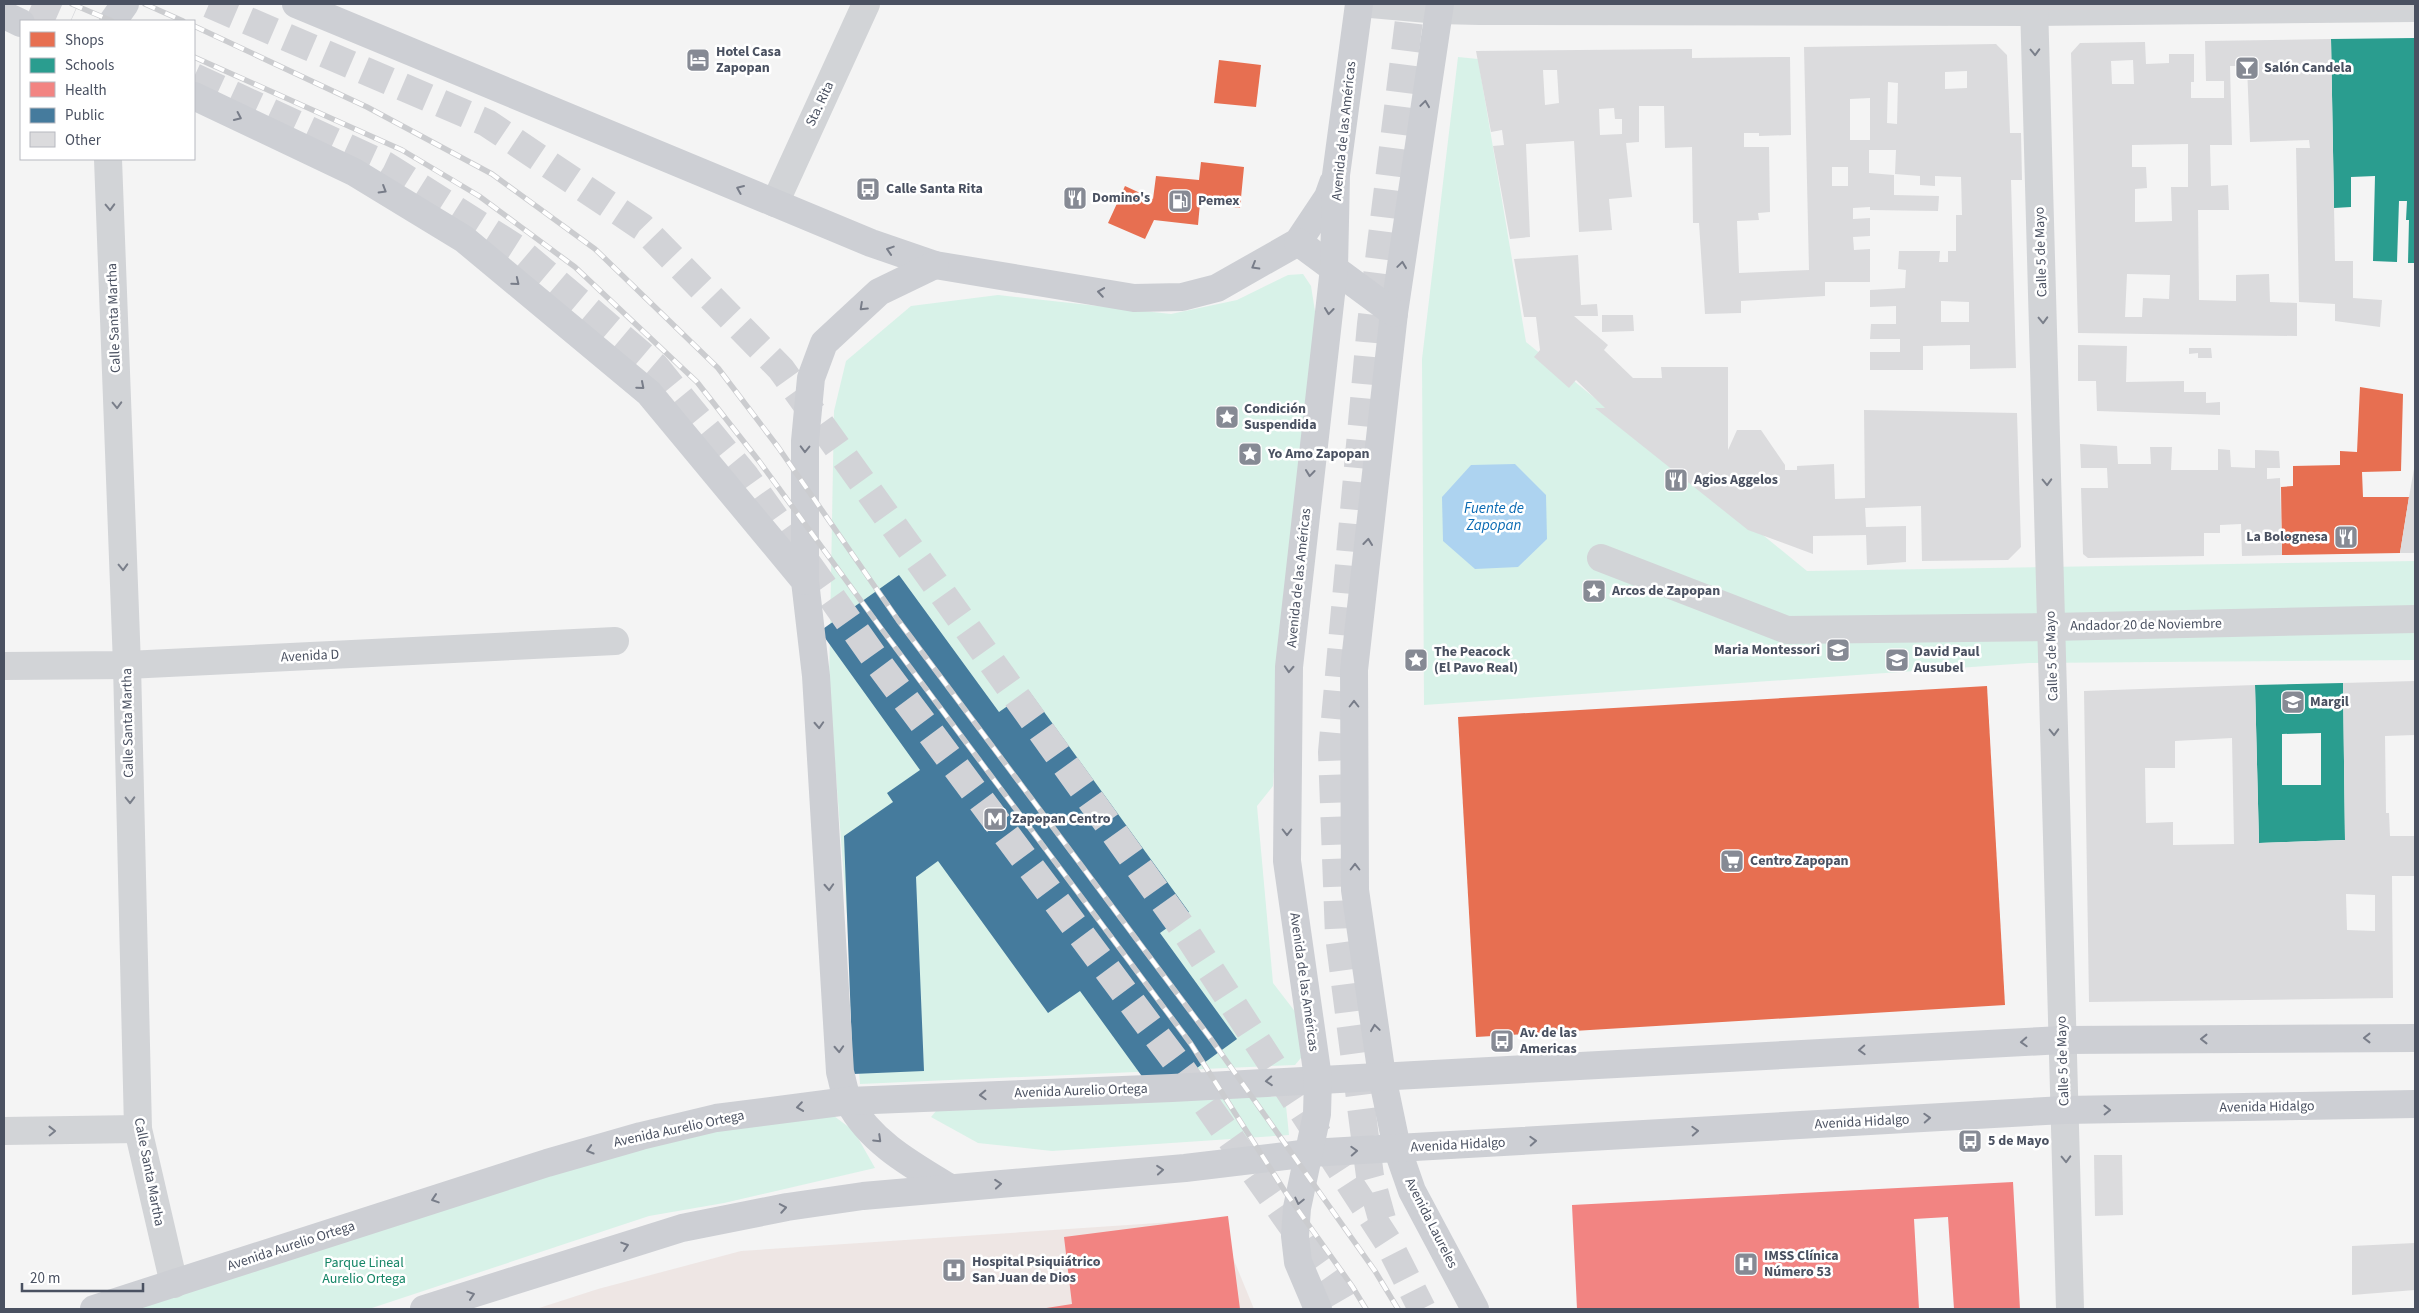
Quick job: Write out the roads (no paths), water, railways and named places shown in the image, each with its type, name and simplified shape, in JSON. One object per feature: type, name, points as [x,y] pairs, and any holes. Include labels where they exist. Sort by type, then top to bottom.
[{"type":"main road","points":[[113,20],[125,4]]},
{"type":"main road","points":[[296,4],[871,243],[935,265],[1134,298],[1182,298],[1217,288],[1298,242],[1328,197],[1336,175]]},
{"type":"main road","name":"Avenida de las Américas","points":[[1310,1153],[1317,1114],[1318,1078],[1287,861],[1289,667],[1334,268],[1336,175],[1359,4]]},
{"type":"main road","points":[[1382,1076],[1355,890],[1354,670],[1394,313],[1439,7]]},
{"type":"main road","points":[[4,15],[20,23]]},
{"type":"main road","points":[[195,96],[354,172],[464,239],[649,394],[805,581]]},
{"type":"main road","points":[[1298,242],[1394,313]]},
{"type":"main road","points":[[935,265],[879,292],[824,343],[811,378],[805,441],[805,581],[816,676],[840,1072],[848,1101],[864,1124],[881,1143],[950,1188]]},
{"type":"main road","points":[[1318,1078],[2062,1040],[2415,1038]]},
{"type":"main road","name":"Avenida Laureles","points":[[1382,1076],[1397,1148],[1412,1191],[1475,1309]]},
{"type":"main road","name":"Avenida Aurelio Ortega","points":[[94,1309],[547,1163],[641,1136],[716,1118],[848,1101],[1172,1088],[1318,1078]]},
{"type":"main road","name":"Avenida Hidalgo","points":[[1310,1153],[2064,1110],[2415,1104]]},
{"type":"main road","points":[[424,1309],[682,1228],[787,1207],[853,1197],[1185,1168],[1310,1153],[1297,1208],[1295,1236],[1298,1262],[1318,1309]]},
{"type":"street","name":"Sta. Rita","points":[[774,203],[866,4]]},
{"type":"street","points":[[1371,4],[1439,7],[2415,8]]},
{"type":"street","name":"Calle 5 de Mayo","points":[[2034,8],[2070,1309]]},
{"type":"street","name":"Calle Santa Martha","points":[[108,160],[127,666],[138,1129],[174,1284]]},
{"type":"street","name":"Andador 20 de Noviembre","points":[[1601,558],[1787,630],[2051,627],[2415,618]]},
{"type":"street","name":"Avenida D","points":[[4,666],[127,666],[615,641]]},
{"type":"street","points":[[4,1132],[138,1129]]},
{"type":"water","name":"Fuente de Zapopan","points":[[1515,464],[1546,495],[1547,539],[1518,567],[1475,569],[1443,541],[1442,497],[1471,465]]},
{"type":"tunnel","points":[[32,4],[69,20]]},
{"type":"tunnel","points":[[209,4],[487,123],[642,227],[781,369],[1187,934],[1388,1242],[1422,1309]]},
{"type":"tunnel","points":[[1382,1219],[1370,1176],[1339,936],[1332,752],[1371,324],[1411,4]]},
{"type":"tunnel","points":[[195,77],[385,165],[516,248],[655,366],[746,477],[879,664],[1183,1071],[1329,1278],[1347,1309]]},
{"type":"railway","points":[[72,4],[110,20]]},
{"type":"railway","points":[[145,4],[181,20]]},
{"type":"railway","points":[[195,26],[367,107],[492,174],[595,249],[718,368],[778,447],[898,620],[1211,1039],[1375,1271],[1398,1309]]},
{"type":"railway","points":[[195,57],[402,150],[479,196],[575,267],[697,382],[759,461],[883,631],[1191,1044],[1286,1193],[1352,1286],[1366,1309]]},
{"type":"place","name":"Hotel Casa Zapopan","points":[[698,60]]},
{"type":"place","name":"Salón Candela","points":[[2247,68]]},
{"type":"place","name":"Calle Santa Rita","points":[[868,189]]},
{"type":"place","name":"Domino's","points":[[1075,198]]},
{"type":"place","name":"Pemex","points":[[1180,201]]},
{"type":"place","name":"Condición Suspendida","points":[[1227,417]]},
{"type":"place","name":"Yo Amo Zapopan","points":[[1250,454]]},
{"type":"place","name":"Agios Aggelos","points":[[1676,480]]},
{"type":"place","name":"La Bolognesa","points":[[2346,537]]},
{"type":"place","name":"Arcos de Zapopan","points":[[1594,591]]},
{"type":"place","name":"Maria Montessori","points":[[1838,650]]},
{"type":"place","name":"The Peacock (El Pavo Real)","points":[[1416,660]]},
{"type":"place","name":"David Paul Ausubel","points":[[1897,660]]},
{"type":"place","name":"Margil","points":[[2293,702]]},
{"type":"place","name":"Zapopan Centro","points":[[995,819]]},
{"type":"place","name":"Centro Zapopan","points":[[1732,861]]},
{"type":"place","name":"Av. de las Americas","points":[[1502,1041]]},
{"type":"place","name":"5 de Mayo","points":[[1970,1141]]},
{"type":"place","name":"IMSS Clínica Número 53","points":[[1746,1264]]},
{"type":"place","name":"Hospital Psiquiátrico San Juan de Dios","points":[[954,1270]]},
{"type":"park label","name":"Parque Lineal Aurelio Ortega","points":[[364,1272]]}]
